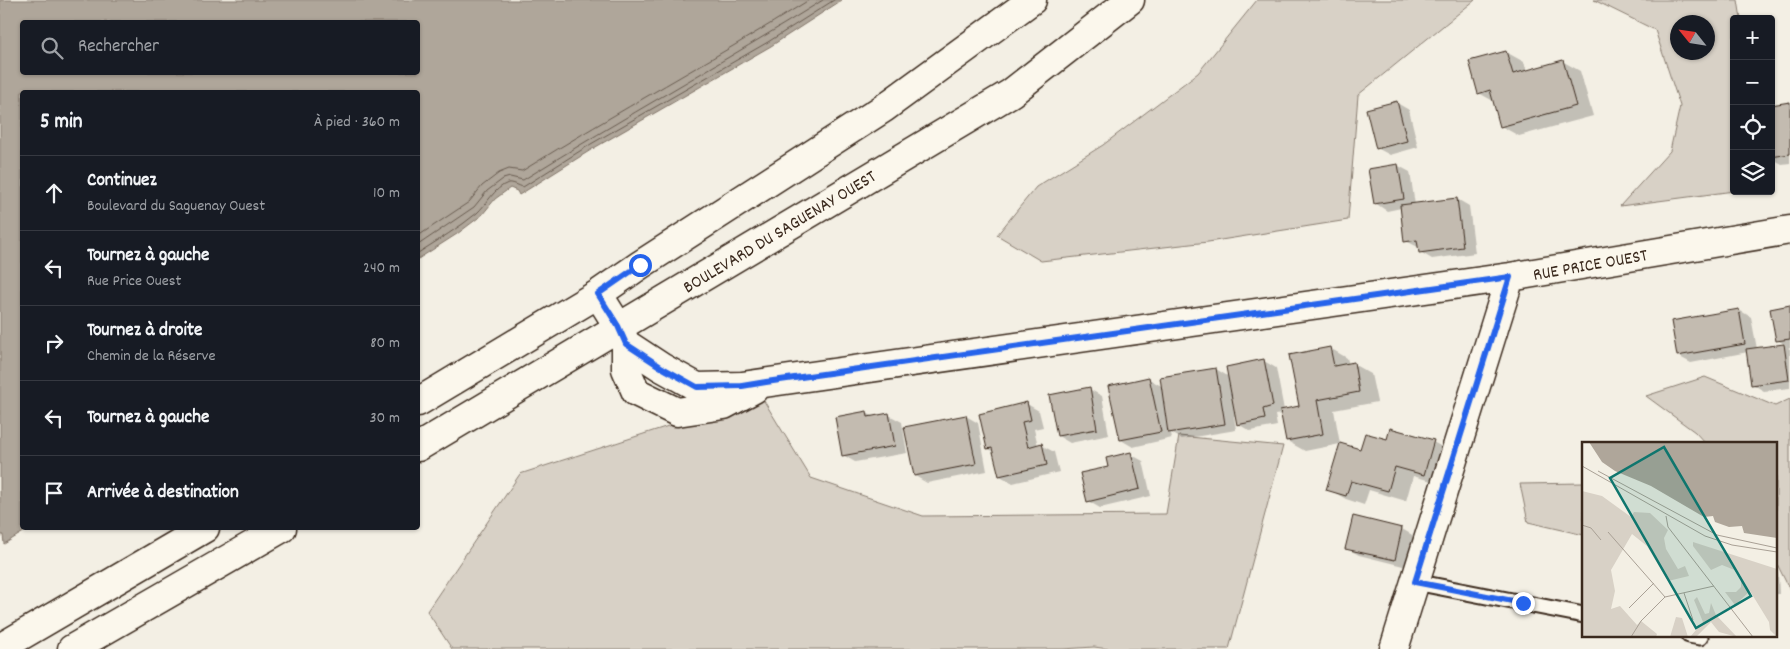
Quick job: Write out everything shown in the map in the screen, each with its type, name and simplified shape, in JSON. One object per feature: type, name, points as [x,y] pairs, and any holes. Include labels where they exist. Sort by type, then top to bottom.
[{"type":"main road","points":[[420,401],[598,294],[884,108],[1032,0]]},
{"type":"main road","name":"BOULEVARD DU SAGUENAY OUEST","points":[[420,446],[622,335],[1011,93],[1130,0]]},
{"type":"main road","name":"RUE PRICE OUEST","points":[[622,335],[626,369],[636,392],[677,412],[724,405],[766,382],[1510,277],[1790,230]]},
{"type":"main road","points":[[1394,649],[1510,277]]},
{"type":"main road","points":[[598,294],[622,335]]},
{"type":"main road","points":[[0,648],[202,530]]},
{"type":"main road","points":[[72,649],[279,530]]},
{"type":"lane","points":[[1415,582],[1582,615]]},
{"type":"shaded area","points":[[1257,0],[1475,0],[1358,95],[1348,220],[1208,242],[1041,261],[997,235],[1036,187],[1103,145],[1198,73]]},
{"type":"shaded area","points":[[1594,0],[1738,0],[1740,15],[1730,15],[1730,192],[1620,206],[1670,151],[1680,106],[1655,30]]},
{"type":"shaded area","points":[[1705,377],[1775,406],[1790,399],[1790,590],[1778,566],[1778,442],[1704,442],[1695,432],[1646,396]]},
{"type":"shaded area","points":[[761,396],[811,478],[923,516],[1166,514],[1179,436],[1283,446],[1229,649],[1109,649],[1094,647],[1063,649],[452,649],[427,611],[520,474]]},
{"type":"shaded area","points":[[1582,483],[1582,535],[1528,522],[1520,484]]},
{"type":"water","points":[[0,0],[842,0],[771,46],[594,148],[519,195],[517,191],[510,188],[495,199],[482,215],[420,258],[420,90],[20,90],[20,530],[27,530],[4,544],[3,535],[0,534]]},
{"type":"building","points":[[1506,51],[1513,74],[1563,60],[1576,106],[1500,127],[1490,90],[1478,94],[1469,61]]},
{"type":"building","points":[[1397,101],[1407,141],[1376,149],[1366,109]]},
{"type":"building","points":[[1790,102],[1790,154],[1775,156],[1775,105]]},
{"type":"building","points":[[1398,164],[1404,199],[1374,204],[1368,169]]},
{"type":"building","points":[[1457,198],[1463,247],[1419,253],[1417,240],[1404,242],[1400,205]]},
{"type":"building","points":[[1790,305],[1790,339],[1776,341],[1770,309]]},
{"type":"building","points":[[1739,309],[1745,344],[1677,356],[1671,321]]},
{"type":"building","points":[[1784,344],[1789,380],[1751,385],[1746,349]]},
{"type":"building","points":[[1330,347],[1334,366],[1354,362],[1359,392],[1317,400],[1323,434],[1286,441],[1280,410],[1299,406],[1289,355]]},
{"type":"building","points":[[1264,359],[1273,406],[1263,409],[1265,419],[1237,425],[1226,367]]},
{"type":"building","points":[[1216,368],[1225,424],[1168,433],[1160,377]]},
{"type":"building","points":[[1149,377],[1161,432],[1120,440],[1108,386]]},
{"type":"building","points":[[1090,387],[1097,429],[1057,436],[1049,395]]},
{"type":"building","points":[[1027,402],[1031,420],[1022,422],[1028,447],[1042,443],[1047,465],[999,476],[992,448],[987,449],[979,414]]},
{"type":"building","points":[[867,411],[868,417],[889,413],[895,446],[842,456],[835,417]]},
{"type":"building","points":[[966,415],[976,464],[914,476],[904,427]]},
{"type":"building","points":[[1390,428],[1434,440],[1424,475],[1395,467],[1388,491],[1351,481],[1346,496],[1326,490],[1340,443],[1360,449],[1365,433],[1387,439]]},
{"type":"building","points":[[1131,452],[1140,489],[1087,502],[1080,473],[1108,467],[1106,458]]},
{"type":"building","points":[[1353,516],[1402,528],[1395,560],[1345,549]]},
{"type":"route","points":[[640,265],[598,294],[618,326],[626,344],[661,367],[697,387],[742,386],[1510,277],[1415,582],[1523,603]]}]
